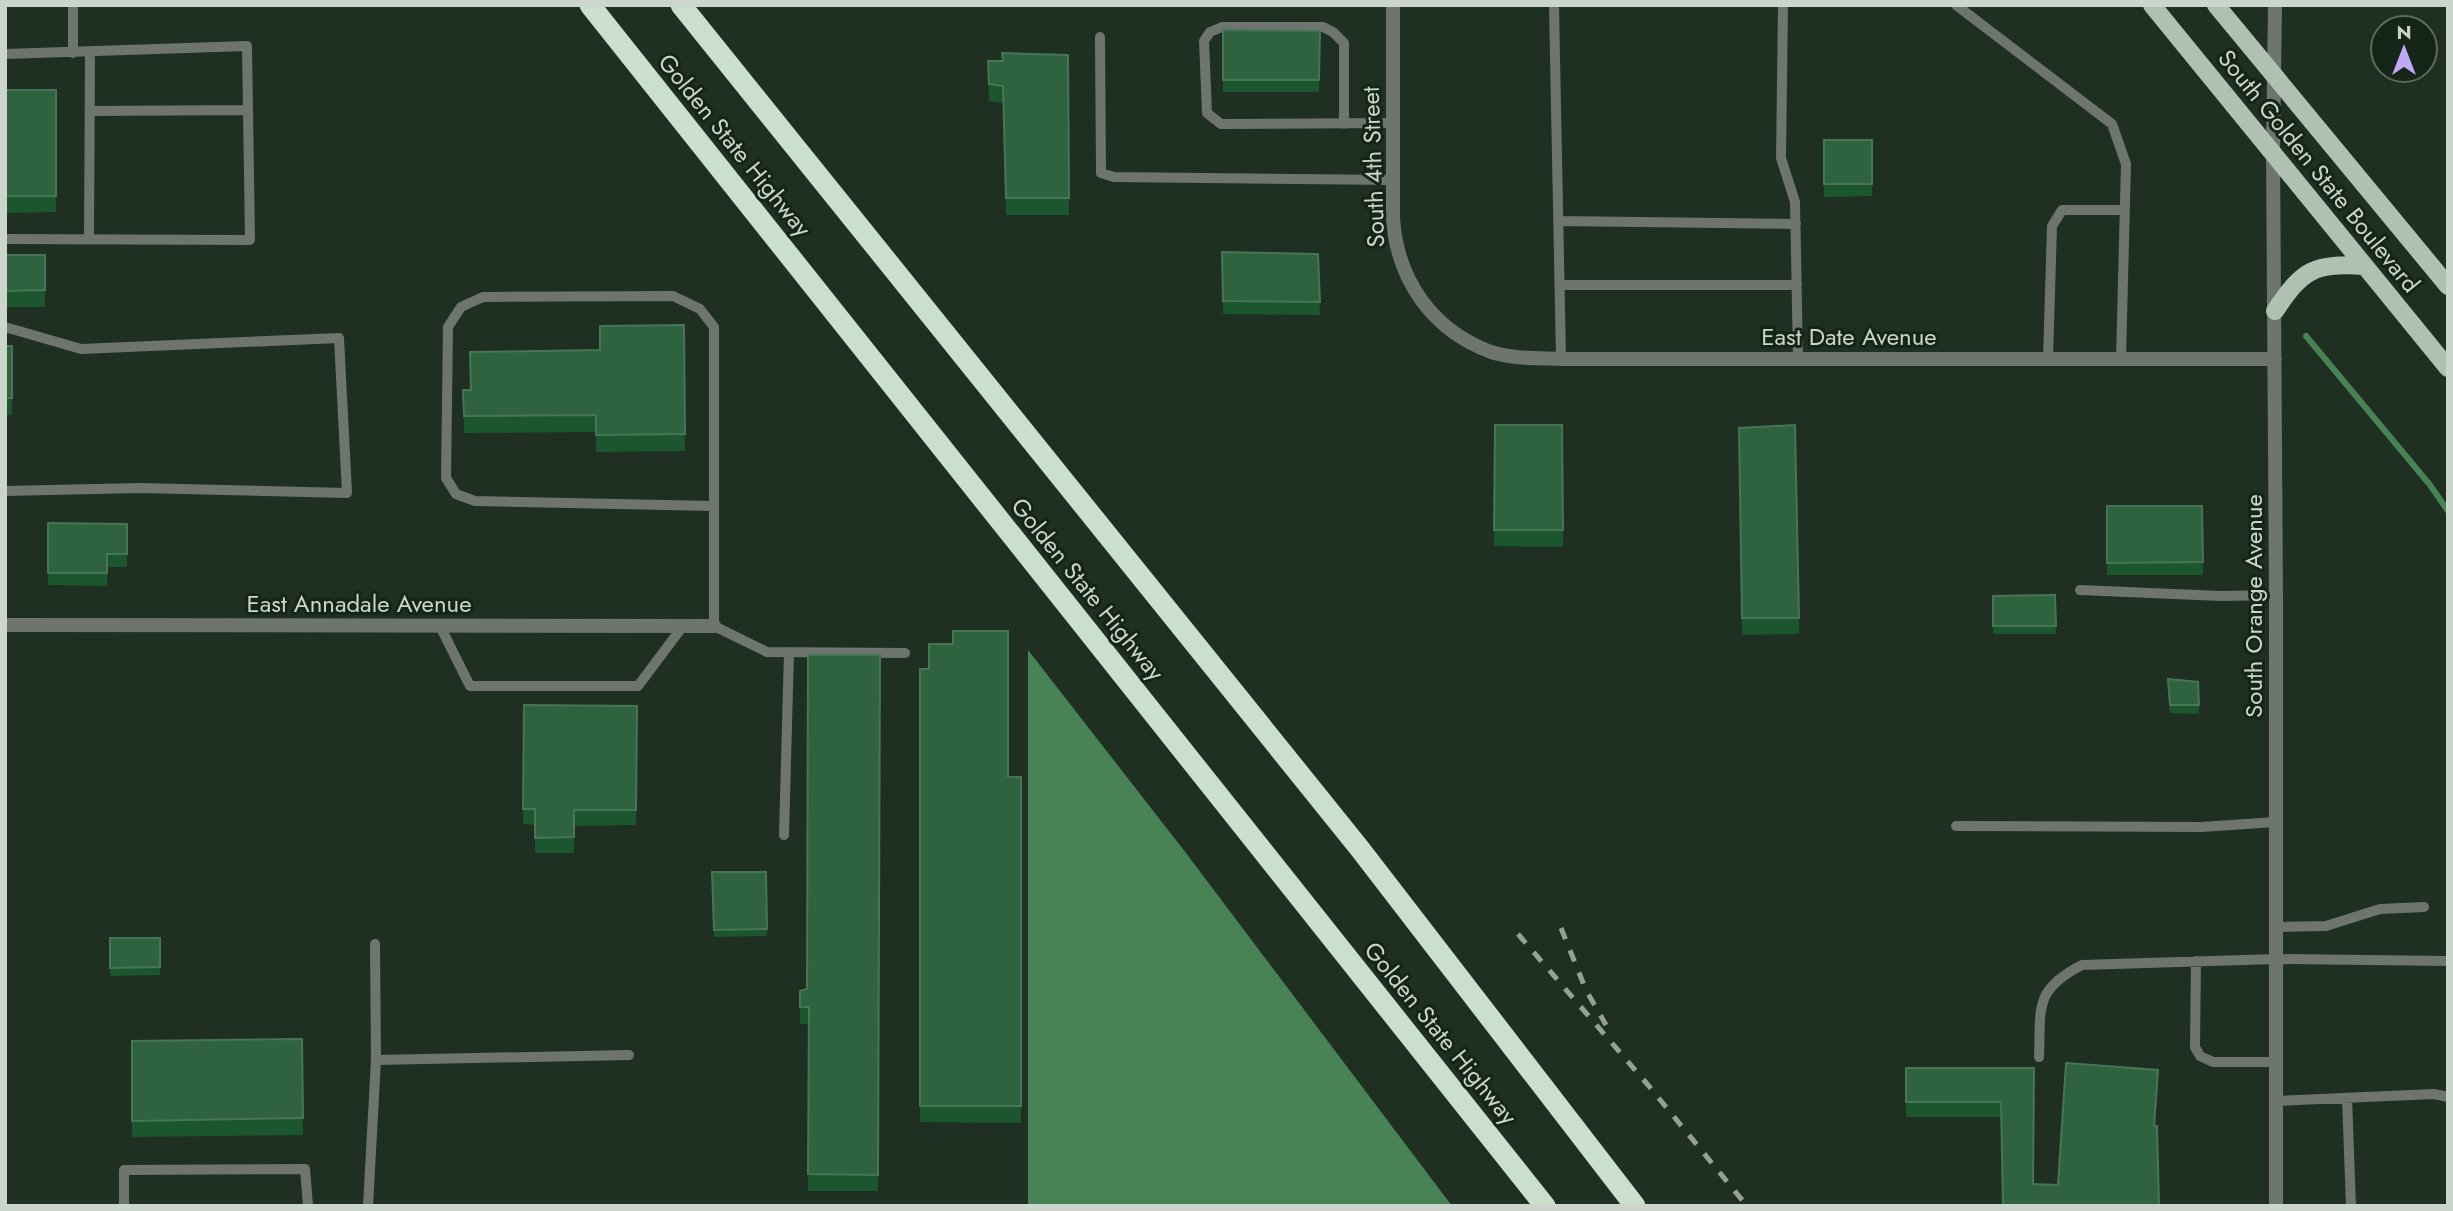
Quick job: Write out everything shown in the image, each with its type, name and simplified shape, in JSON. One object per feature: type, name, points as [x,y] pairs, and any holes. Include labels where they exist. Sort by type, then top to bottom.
[{"type":"highway","name":"Golden State Highway","points":[[590,5],[1545,1206]]},
{"type":"highway","name":"Golden State Highway","points":[[681,5],[1360,849],[1635,1206]]},
{"type":"main road","name":"South Golden State Boulevard","points":[[2152,5],[2448,368]]},
{"type":"main road","name":"South Golden State Boulevard","points":[[2216,5],[2448,286]]},
{"type":"main road","points":[[2275,311],[2291,287],[2305,274],[2336,264],[2365,266]]},
{"type":"street","name":"South 4th Street","points":[[1393,5],[1395,239],[1399,259],[1420,300],[1434,317]]},
{"type":"street","name":"South Orange Avenue","points":[[2276,5],[2273,152],[2276,1206]]},
{"type":"street","name":"East Date Avenue","points":[[1434,317],[1454,332],[1492,352],[1509,356],[1560,359],[2275,359]]},
{"type":"street","name":"East Annadale Avenue","points":[[5,625],[714,626]]},
{"type":"lane","points":[[73,5],[73,53]]},
{"type":"lane","points":[[1554,5],[1560,359]]},
{"type":"lane","points":[[1783,5],[1781,158],[1795,202],[1798,359]]},
{"type":"lane","points":[[1956,5],[2112,124],[2126,164],[2121,359]]},
{"type":"lane","points":[[1344,124],[1344,43],[1333,32],[1323,27],[1222,27],[1210,32],[1204,41],[1208,113],[1221,124],[1344,124],[1393,123]]},
{"type":"lane","points":[[1100,37],[1101,173],[1114,177],[1393,180]]},
{"type":"lane","points":[[5,54],[247,46],[250,240],[5,239]]},
{"type":"lane","points":[[89,239],[90,52]]},
{"type":"lane","points":[[90,111],[248,110]]},
{"type":"lane","points":[[2048,359],[2052,226],[2062,210],[2125,210]]},
{"type":"lane","points":[[1558,221],[1796,224]]},
{"type":"lane","points":[[1560,285],[1797,285]]},
{"type":"lane","points":[[714,506],[475,501],[456,494],[446,478],[448,327],[461,307],[484,297],[673,296],[701,309],[714,327],[714,506],[714,626],[767,652],[905,653]]},
{"type":"lane","points":[[5,327],[81,349],[339,338],[347,493],[140,488],[5,491]]},
{"type":"lane","points":[[2080,590],[2221,596],[2276,595]]},
{"type":"lane","points":[[440,626],[470,686],[638,686],[683,626]]},
{"type":"lane","points":[[784,835],[789,652]]},
{"type":"lane","points":[[1956,826],[2202,827],[2276,822]]},
{"type":"lane","points":[[2276,927],[2326,926],[2380,908],[2424,908]]},
{"type":"lane","points":[[368,1206],[376,1060],[375,944]]},
{"type":"lane","points":[[2039,1057],[2041,1002],[2064,974],[2082,965],[2276,959],[2448,961]]},
{"type":"lane","points":[[2196,961],[2195,1047],[2200,1056],[2213,1062],[2276,1062]]},
{"type":"lane","points":[[376,1060],[629,1055]]},
{"type":"lane","points":[[2276,1101],[2434,1094],[2448,1097]]},
{"type":"lane","points":[[2347,1098],[2351,1206]]},
{"type":"lane","points":[[124,1206],[124,1170],[291,1169],[305,1169],[308,1206]]},
{"type":"shaded area","points":[[1028,650],[1186,853],[1452,1206],[1028,1206]]},
{"type":"building","points":[[1223,30],[1320,31],[1319,80],[1223,80]]},
{"type":"building","points":[[1002,53],[1068,55],[1069,198],[1006,198],[1003,86],[989,84],[988,61],[1003,61]]},
{"type":"building","points":[[5,90],[56,90],[56,196],[5,196]]},
{"type":"building","points":[[1824,140],[1872,140],[1872,184],[1824,184]]},
{"type":"building","points":[[1222,252],[1318,254],[1320,302],[1223,301]]},
{"type":"building","points":[[5,255],[45,255],[45,290],[5,291]]},
{"type":"building","points":[[684,325],[685,434],[596,435],[596,415],[464,416],[463,390],[471,390],[470,352],[600,350],[600,326]]},
{"type":"building","points":[[5,346],[12,346],[12,398],[5,398]]},
{"type":"building","points":[[1495,425],[1562,425],[1563,530],[1494,530]]},
{"type":"building","points":[[1795,425],[1799,618],[1742,618],[1739,428]]},
{"type":"building","points":[[2107,506],[2202,506],[2203,562],[2107,563]]},
{"type":"building","points":[[48,523],[127,524],[127,554],[107,554],[107,573],[48,573]]},
{"type":"building","points":[[2055,595],[2056,626],[1993,626],[1993,596]]},
{"type":"building","points":[[953,631],[1008,631],[1008,777],[1021,777],[1021,1106],[920,1106],[920,669],[929,669],[929,644],[953,644]]},
{"type":"building","points":[[808,655],[880,655],[878,1175],[808,1174],[809,1007],[800,1007],[800,991],[807,989]]},
{"type":"building","points":[[2168,679],[2198,682],[2199,705],[2170,705]]},
{"type":"building","points":[[524,705],[637,706],[636,810],[574,810],[574,837],[535,838],[535,809],[523,809]]},
{"type":"building","points":[[712,872],[766,872],[767,929],[714,930]]},
{"type":"building","points":[[110,938],[160,938],[160,967],[110,968]]},
{"type":"building","points":[[302,1039],[303,1118],[132,1121],[132,1041]]},
{"type":"building","points":[[2066,1063],[2158,1070],[2154,1126],[2157,1126],[2159,1206],[2003,1206],[2001,1102],[1906,1102],[1906,1068],[2034,1068],[2033,1184],[2058,1185]]},
{"type":"waterway","points":[[2306,336],[2430,485],[2448,511]]},
{"type":"railway","points":[[1561,928],[1586,990],[1606,1025]]},
{"type":"railway","points":[[1518,934],[1648,1085],[1747,1206]]}]
